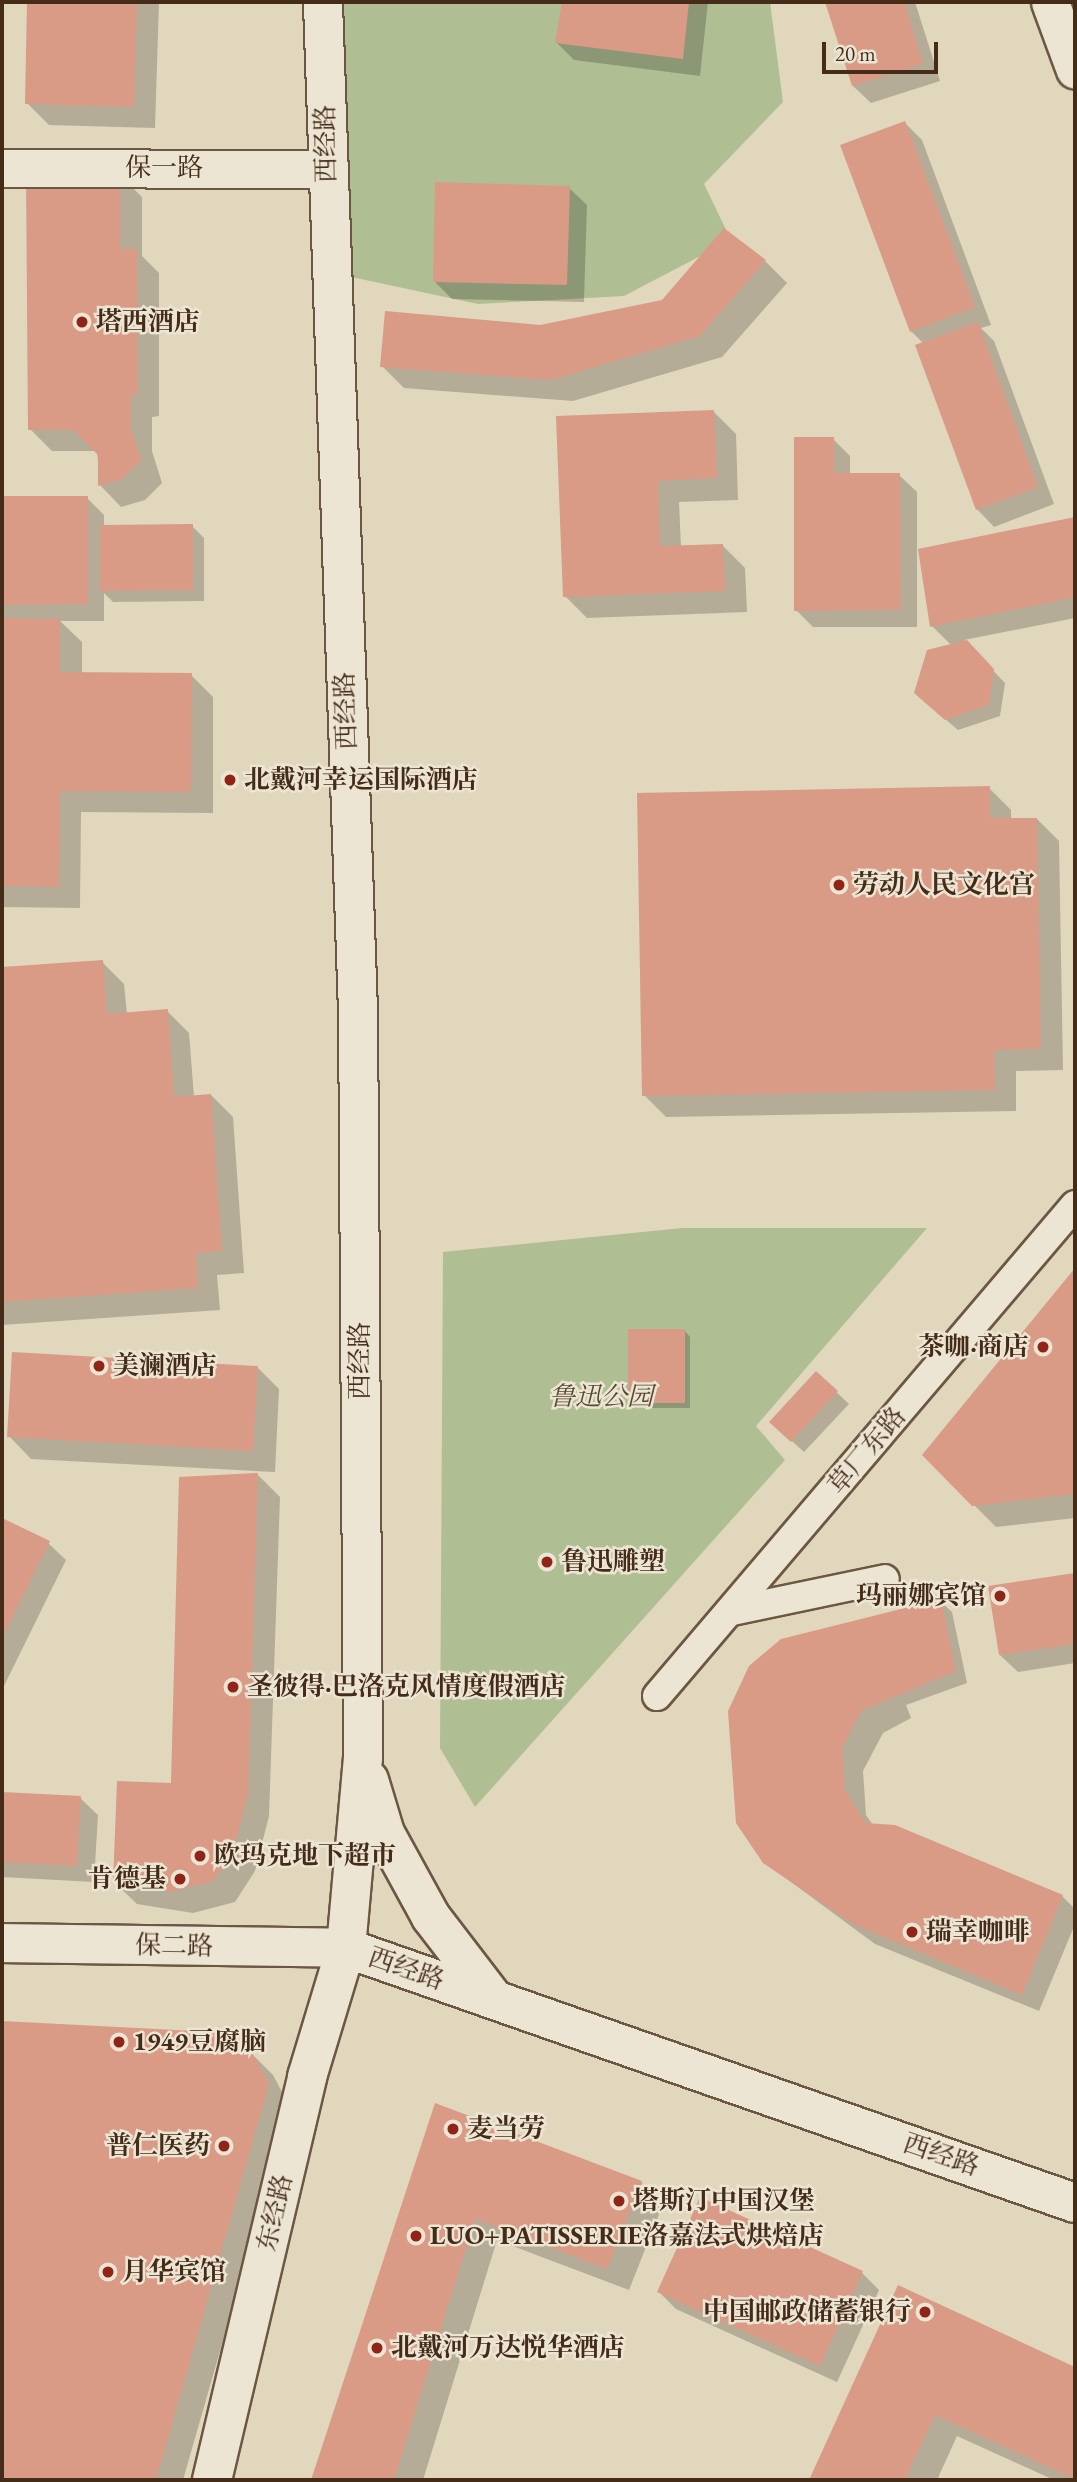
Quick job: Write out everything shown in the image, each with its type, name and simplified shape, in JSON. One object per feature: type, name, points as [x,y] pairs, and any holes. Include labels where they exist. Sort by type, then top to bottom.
[{"type":"main road","name":"西经路","points":[[323,2],[326,169],[358,1011],[363,1758],[345,1948],[1075,2203]]},
{"type":"main road","points":[[363,1758],[385,1833],[424,1905],[496,2000]]},
{"type":"main road","name":"保二路","points":[[2,1943],[345,1948]]},
{"type":"main road","name":"东经路","points":[[212,2480],[307,2077],[345,1948]]},
{"type":"street","points":[[1050,2],[1075,70]]},
{"type":"street","name":"保一路","points":[[2,168],[326,169]]},
{"type":"street","name":"草厂东路","points":[[657,1696],[1075,1205]]},
{"type":"street","points":[[732,1611],[885,1579]]},
{"type":"green space","points":[[337,2],[770,2],[783,102],[704,184],[731,240],[624,296],[478,304],[342,275]]},
{"type":"green space","name":"鲁迅公园","points":[[682,1228],[927,1228],[756,1426],[785,1460],[475,1807],[440,1748],[443,1252]]},
{"type":"building","points":[[27,2],[137,2],[134,107],[25,104]]},
{"type":"building","points":[[562,2],[689,2],[683,59],[555,43]]},
{"type":"building","points":[[825,2],[904,2],[923,64],[852,86]]},
{"type":"building","points":[[905,121],[975,307],[910,332],[840,145]]},
{"type":"building","name":"塔西酒店","points":[[26,174],[120,174],[120,249],[137,249],[138,394],[131,395],[131,428],[141,460],[122,479],[98,486],[98,455],[73,430],[28,430]]},
{"type":"building","points":[[435,182],[570,186],[567,285],[433,282]]},
{"type":"building","points":[[724,228],[766,260],[700,336],[551,380],[380,367],[385,311],[540,325],[662,300]]},
{"type":"building","points":[[978,322],[1038,487],[976,510],[915,345]]},
{"type":"building","points":[[714,410],[717,478],[658,481],[660,546],[723,544],[725,591],[563,597],[556,416]]},
{"type":"building","points":[[794,437],[834,437],[834,473],[900,473],[901,610],[794,611]]},
{"type":"building","points":[[2,496],[88,496],[88,604],[2,605]]},
{"type":"building","points":[[1075,517],[1075,597],[930,627],[918,549]]},
{"type":"building","points":[[193,524],[193,590],[100,591],[100,525]]},
{"type":"building","points":[[2,618],[60,619],[60,672],[192,673],[191,792],[60,791],[59,887],[2,886]]},
{"type":"building","points":[[967,640],[994,669],[989,705],[945,720],[914,693],[927,650]]},
{"type":"building","name":"劳动人民文化宫","points":[[990,786],[990,818],[1037,818],[1041,1049],[994,1050],[995,1090],[642,1096],[637,793]]},
{"type":"building","points":[[103,960],[107,1014],[168,1009],[174,1097],[211,1094],[222,1251],[196,1253],[198,1288],[2,1302],[2,967]]},
{"type":"building","points":[[1075,1268],[1075,1494],[972,1506],[922,1455]]},
{"type":"building","points":[[628,1329],[685,1329],[685,1403],[628,1403]]},
{"type":"building","points":[[12,1352],[258,1366],[253,1451],[7,1437]]},
{"type":"building","points":[[816,1371],[838,1391],[791,1442],[769,1422]]},
{"type":"building","points":[[258,1473],[248,1793],[234,1849],[213,1881],[170,1892],[113,1883],[117,1781],[171,1783],[179,1477]]},
{"type":"building","points":[[2,1518],[50,1541],[2,1638]]},
{"type":"building","points":[[1075,1573],[1075,1644],[999,1655],[988,1586]]},
{"type":"building","points":[[941,1599],[956,1671],[861,1711],[842,1748],[845,1791],[866,1823],[895,1825],[1063,1895],[1022,1995],[853,1924],[763,1863],[736,1823],[728,1711],[749,1666],[781,1639]]},
{"type":"building","points":[[2,1792],[81,1796],[77,1866],[2,1862]]},
{"type":"building","name":"月华宾馆","points":[[2,2021],[214,2032],[251,2051],[269,2084],[156,2480],[2,2480]]},
{"type":"building","points":[[435,2103],[642,2181],[607,2269],[475,2219],[394,2480],[311,2480]]},
{"type":"building","points":[[700,2197],[863,2271],[820,2366],[657,2292]]},
{"type":"building","points":[[898,2285],[1075,2367],[1075,2479],[935,2415],[905,2480],[809,2480]]},
{"type":"place","name":"塔西酒店","points":[[82,322]]},
{"type":"place","name":"北戴河幸运国际酒店","points":[[230,780]]},
{"type":"place","name":"劳动人民文化宫","points":[[839,885]]},
{"type":"place","name":"茶咖·商店","points":[[1043,1347]]},
{"type":"place","name":"美澜酒店","points":[[99,1366]]},
{"type":"place","name":"鲁迅雕塑","points":[[547,1562]]},
{"type":"place","name":"玛丽娜宾馆","points":[[1000,1596]]},
{"type":"place","name":"圣彼得·巴洛克风情度假酒店","points":[[233,1687]]},
{"type":"place","name":"欧玛克地下超市","points":[[200,1856]]},
{"type":"place","name":"肯德基","points":[[180,1879]]},
{"type":"place","name":"瑞幸咖啡","points":[[912,1932]]},
{"type":"place","name":"1949豆腐脑","points":[[119,2042]]},
{"type":"place","name":"麦当劳","points":[[453,2129]]},
{"type":"place","name":"普仁医药","points":[[224,2146]]},
{"type":"place","name":"塔斯汀中国汉堡","points":[[619,2201]]},
{"type":"place","name":"LUO+PATISSERIE洛嘉法式烘焙店","points":[[416,2236]]},
{"type":"place","name":"月华宾馆","points":[[108,2272]]},
{"type":"place","name":"中国邮政储蓄银行","points":[[925,2312]]},
{"type":"place","name":"北戴河万达悦华酒店","points":[[377,2348]]}]
